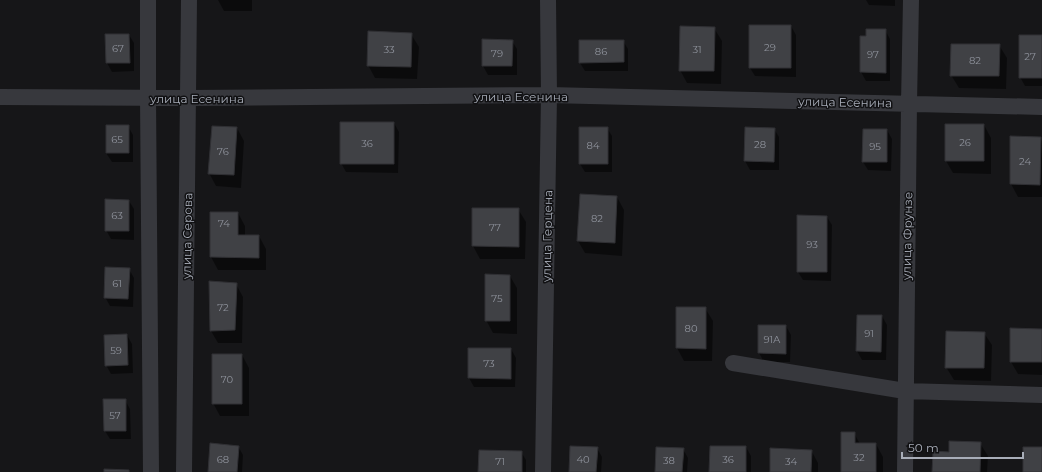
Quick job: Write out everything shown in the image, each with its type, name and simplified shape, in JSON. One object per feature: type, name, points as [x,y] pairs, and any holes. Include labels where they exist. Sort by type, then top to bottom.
[{"type":"street","points":[[148,0],[150,472]]},
{"type":"street","name":"улица Серова","points":[[184,472],[190,0]]},
{"type":"street","name":"улица Герцена","points":[[543,472],[549,95],[548,0]]},
{"type":"street","name":"улица Фрунзе","points":[[905,472],[911,0]]},
{"type":"street","name":"улица Есенина","points":[[0,97],[188,98],[549,95],[1042,107]]},
{"type":"street","points":[[733,363],[906,391],[1042,395]]},
{"type":"building","points":[[749,25],[791,25],[791,68],[749,68]]},
{"type":"building","points":[[680,26],[715,27],[714,71],[679,71]]},
{"type":"building","points":[[866,29],[886,29],[886,73],[860,72],[860,36],[866,36]]},
{"type":"building","points":[[368,31],[412,33],[411,67],[367,66]]},
{"type":"building","points":[[105,34],[129,34],[130,63],[106,63]]},
{"type":"building","points":[[1019,35],[1042,35],[1042,78],[1019,78]]},
{"type":"building","points":[[482,39],[513,40],[512,66],[482,66]]},
{"type":"building","points":[[579,40],[624,40],[624,62],[579,63]]},
{"type":"building","points":[[951,44],[1000,44],[999,76],[950,76]]},
{"type":"building","points":[[340,122],[394,122],[394,164],[340,164]]},
{"type":"building","points":[[945,124],[984,124],[984,161],[945,161]]},
{"type":"building","points":[[106,125],[129,125],[129,153],[106,153]]},
{"type":"building","points":[[212,126],[237,127],[234,175],[208,174]]},
{"type":"building","points":[[579,127],[608,127],[608,164],[579,164]]},
{"type":"building","points":[[745,127],[775,128],[774,162],[744,161]]},
{"type":"building","points":[[863,129],[887,129],[887,162],[862,162]]},
{"type":"building","points":[[1010,136],[1041,137],[1040,185],[1010,184]]},
{"type":"building","points":[[580,194],[617,196],[615,243],[577,241]]},
{"type":"building","points":[[105,199],[129,200],[129,231],[105,231]]},
{"type":"building","points":[[472,208],[519,208],[519,247],[472,246]]},
{"type":"building","points":[[210,212],[238,212],[238,235],[259,235],[259,258],[210,257]]},
{"type":"building","points":[[797,215],[827,216],[827,272],[797,272]]},
{"type":"building","points":[[105,267],[130,268],[128,299],[104,298]]},
{"type":"building","points":[[485,274],[510,275],[510,321],[485,321]]},
{"type":"building","points":[[209,281],[237,283],[235,330],[210,331]]},
{"type":"building","points":[[676,307],[706,307],[706,349],[676,348]]},
{"type":"building","points":[[857,315],[882,315],[881,352],[856,351]]},
{"type":"building","points":[[758,325],[786,325],[786,354],[758,353]]},
{"type":"building","points":[[1010,328],[1042,329],[1042,362],[1010,362]]},
{"type":"building","points":[[946,331],[985,332],[984,368],[945,368]]},
{"type":"building","points":[[127,334],[128,365],[105,366],[104,335]]},
{"type":"building","points":[[468,348],[511,348],[511,379],[468,378]]},
{"type":"building","points":[[212,354],[242,354],[242,404],[212,404]]},
{"type":"building","points":[[103,399],[126,399],[126,431],[104,431]]},
{"type":"building","points":[[841,432],[855,432],[855,443],[876,443],[876,472],[841,472]]},
{"type":"building","points":[[949,441],[981,442],[980,472],[932,472],[933,451],[949,452]]},
{"type":"building","points":[[210,443],[239,446],[237,472],[208,472]]},
{"type":"building","points":[[570,446],[598,447],[596,472],[569,472]]},
{"type":"building","points":[[710,446],[746,446],[746,472],[709,472]]},
{"type":"building","points":[[656,447],[684,448],[682,472],[655,472]]},
{"type":"building","points":[[1023,447],[1042,447],[1042,472],[1023,472]]},
{"type":"building","points":[[770,448],[812,450],[811,472],[770,472]]},
{"type":"building","points":[[479,450],[522,451],[522,472],[478,472]]},
{"type":"building","points":[[104,469],[129,470],[129,472],[104,472]]}]
